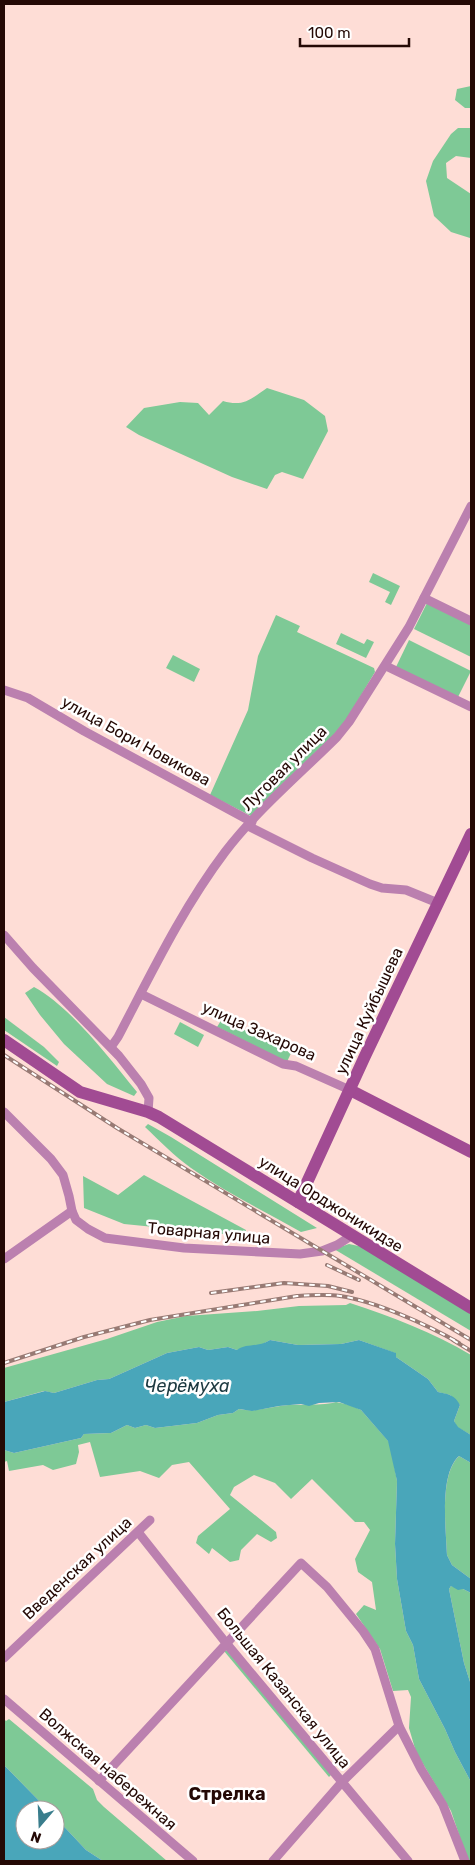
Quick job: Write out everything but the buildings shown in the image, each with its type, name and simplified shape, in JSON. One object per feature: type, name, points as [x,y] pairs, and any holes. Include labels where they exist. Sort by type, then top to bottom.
[{"type":"street","name":"Луговая улица","points":[[111,1047],[192,898],[226,852],[250,824],[341,733],[354,715],[409,627],[471,506]]},
{"type":"street","points":[[424,598],[471,621]]},
{"type":"street","points":[[386,666],[471,707]]},
{"type":"street","name":"улица Бори Новикова","points":[[5,690],[28,698],[84,732],[312,858],[370,884],[382,888],[406,890],[438,903]]},
{"type":"street","name":"улица Куйбышева","points":[[298,1202],[471,834]]},
{"type":"street","points":[[4,935],[33,968],[111,1047],[149,1098],[148,1112]]},
{"type":"street","name":"улица Захарова","points":[[140,994],[283,1064],[296,1066],[350,1090],[471,1152]]},
{"type":"street","name":"улица Орджоникидзе","points":[[4,1040],[80,1092],[148,1112],[175,1127],[351,1236],[471,1306]]},
{"type":"street","points":[[4,1112],[51,1159],[63,1175],[72,1211],[4,1259]]},
{"type":"street","name":"Товарная улица","points":[[72,1211],[76,1220],[105,1238],[184,1248],[272,1254],[309,1254],[337,1245],[351,1236]]},
{"type":"street","name":"Введенская улица","points":[[4,1658],[150,1520]]},
{"type":"street","name":"Большая Казанская улица","points":[[138,1532],[226,1643],[408,1861]]},
{"type":"street","points":[[99,1781],[301,1563],[326,1587],[363,1630],[375,1649],[399,1726],[421,1769],[443,1805],[465,1861]]},
{"type":"street","name":"Волжская набережная","points":[[4,1699],[193,1861]]},
{"type":"street","points":[[273,1861],[342,1782],[399,1726]]},
{"type":"green space","points":[[471,86],[471,108],[465,108],[455,100],[457,89]]},
{"type":"green space","points":[[458,128],[471,128],[471,158],[456,156],[446,163],[447,178],[471,194],[470,238],[451,232],[434,216],[426,181],[433,161],[451,134]]},
{"type":"green space","points":[[267,388],[304,400],[325,416],[328,431],[303,479],[282,472],[275,475],[267,489],[232,477],[139,435],[126,427],[144,408],[180,402],[198,403],[209,415],[223,401],[236,403],[246,401]]},
{"type":"green space","points":[[373,573],[400,586],[391,605],[385,602],[390,592],[369,582]]},
{"type":"green space","points":[[427,603],[471,625],[471,657],[414,629]]},
{"type":"green space","points":[[276,615],[300,626],[297,632],[374,668],[375,672],[342,727],[251,816],[210,795],[248,710],[258,656]]},
{"type":"green space","points":[[341,633],[364,644],[367,639],[374,642],[366,658],[336,644]]},
{"type":"green space","points":[[409,640],[471,671],[458,697],[396,667]]},
{"type":"green space","points":[[173,655],[200,669],[194,682],[166,668]]},
{"type":"green space","points":[[34,987],[62,1007],[76,1020],[137,1092],[134,1096],[107,1084],[64,1044],[25,993]]},
{"type":"green space","points":[[4,1017],[44,1047],[59,1062],[57,1066],[4,1030]]},
{"type":"green space","points":[[222,1019],[291,1053],[287,1062],[217,1027]]},
{"type":"green space","points":[[180,1022],[204,1035],[198,1047],[174,1034]]},
{"type":"green space","points":[[148,1124],[317,1228],[301,1232],[217,1185],[191,1168],[173,1153],[145,1127]]},
{"type":"green space","points":[[144,1175],[246,1230],[245,1236],[124,1224],[84,1208],[83,1176],[118,1195]]},
{"type":"green space","points":[[349,1244],[363,1247],[471,1311],[471,1331],[334,1249]]},
{"type":"green space","points":[[350,1303],[412,1326],[442,1339],[471,1355],[471,1435],[457,1427],[454,1421],[460,1405],[450,1395],[438,1392],[428,1379],[396,1357],[395,1353],[359,1340],[341,1344],[298,1345],[270,1340],[261,1345],[237,1350],[228,1347],[208,1350],[199,1347],[167,1353],[109,1379],[97,1380],[54,1393],[44,1391],[4,1402],[4,1368],[107,1339],[157,1322],[186,1316],[299,1306],[346,1305]]},
{"type":"green space","points":[[336,1402],[361,1410],[390,1443],[397,1481],[395,1544],[397,1579],[406,1631],[413,1645],[419,1679],[471,1782],[471,1861],[468,1861],[451,1811],[416,1752],[409,1728],[411,1697],[408,1690],[393,1691],[380,1649],[356,1614],[364,1605],[376,1610],[372,1582],[358,1572],[355,1559],[370,1530],[364,1522],[355,1522],[312,1479],[291,1499],[275,1483],[254,1475],[234,1487],[230,1495],[276,1532],[277,1538],[271,1542],[257,1534],[241,1550],[239,1560],[230,1562],[212,1548],[209,1554],[196,1543],[198,1536],[230,1509],[189,1462],[172,1465],[159,1478],[140,1471],[100,1477],[90,1442],[78,1445],[79,1452],[76,1464],[53,1470],[43,1465],[9,1471],[7,1461],[4,1462],[4,1450],[14,1453],[81,1438],[84,1434],[111,1433],[127,1425],[135,1428],[146,1425],[155,1428],[197,1423],[218,1415],[233,1413],[239,1409],[258,1410]]},
{"type":"green space","points":[[459,1456],[471,1463],[471,1579],[452,1565],[447,1555],[446,1489],[453,1465]]},
{"type":"green space","points":[[451,1586],[471,1593],[471,1685],[464,1663],[449,1589]]},
{"type":"green space","points":[[228,1650],[332,1774],[329,1777],[224,1651]]},
{"type":"green space","points":[[4,1719],[6,1721],[9,1719],[93,1789],[97,1800],[104,1807],[167,1861],[103,1861],[86,1850],[65,1828],[65,1800],[38,1800],[4,1765]]},
{"type":"water","name":"Черёмуха","points":[[270,1340],[298,1345],[341,1344],[359,1340],[396,1353],[396,1357],[428,1379],[438,1392],[448,1394],[460,1405],[454,1421],[458,1427],[471,1435],[471,1463],[459,1456],[453,1464],[446,1488],[445,1517],[447,1555],[452,1565],[471,1579],[471,1593],[451,1586],[449,1589],[464,1663],[471,1685],[471,1782],[419,1679],[413,1645],[406,1631],[397,1579],[395,1544],[397,1481],[388,1441],[361,1410],[339,1402],[319,1403],[309,1406],[301,1404],[279,1406],[252,1411],[239,1409],[233,1413],[218,1415],[197,1423],[155,1428],[146,1425],[135,1428],[127,1425],[111,1433],[84,1434],[81,1438],[14,1453],[4,1450],[4,1402],[45,1391],[54,1393],[97,1380],[109,1379],[167,1353],[199,1347],[208,1350],[228,1347],[237,1350]]},
{"type":"water","points":[[4,1765],[38,1800],[15,1800],[15,1850],[65,1850],[65,1828],[86,1850],[103,1861],[4,1861]]},
{"type":"railway","points":[[4,1055],[117,1128],[471,1340]]},
{"type":"railway","points":[[327,1265],[359,1280]]},
{"type":"railway","points":[[211,1293],[284,1283],[328,1286],[352,1292]]},
{"type":"railway","points":[[4,1363],[84,1337],[150,1320],[297,1296],[314,1295],[340,1296],[385,1308],[459,1343]]},
{"type":"railway","points":[[453,1340],[471,1351]]},
{"type":"district","name":"Стрелка","points":[[227,1794]]}]
